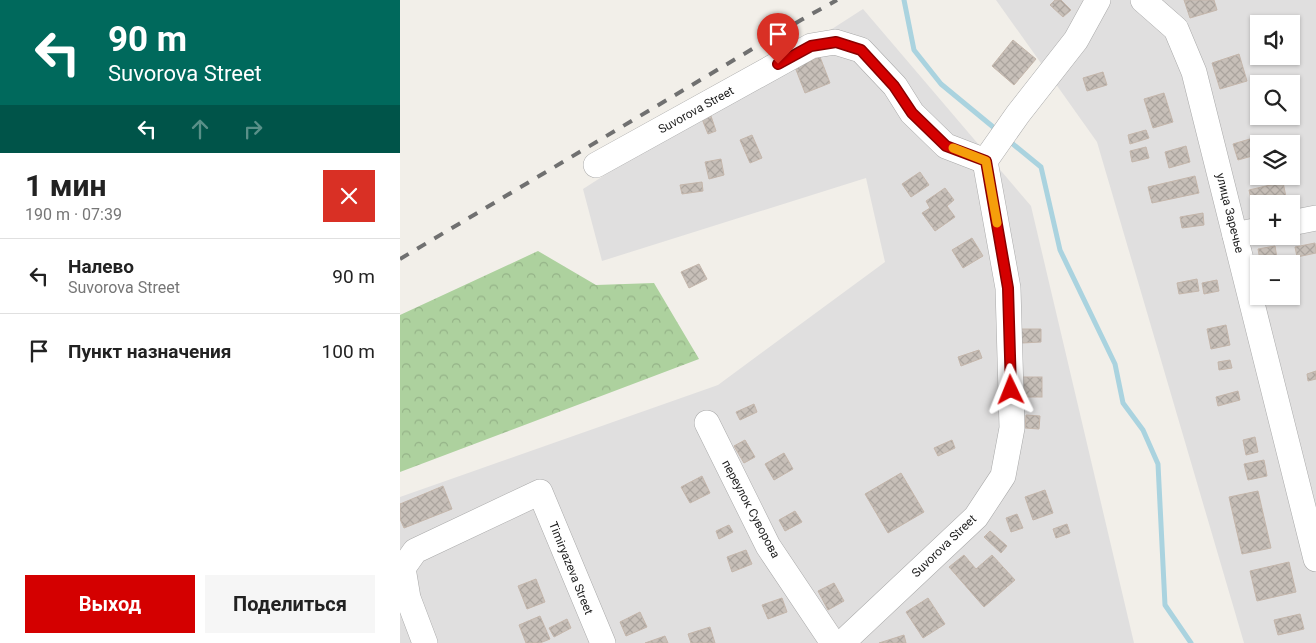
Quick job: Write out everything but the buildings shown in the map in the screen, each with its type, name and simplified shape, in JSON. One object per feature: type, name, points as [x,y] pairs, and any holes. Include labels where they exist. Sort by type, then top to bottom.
[{"type":"street","points":[[986,161],[1018,114],[1076,40],[1098,0]]},
{"type":"street","name":"улица Заречье","points":[[1143,0],[1176,29],[1194,72],[1235,235],[1308,489],[1316,559]]},
{"type":"street","name":"Suvorova Street","points":[[596,165],[811,46],[836,42],[861,50],[894,86],[912,113],[946,146],[986,161],[1008,288],[1012,428],[1004,476],[976,518],[842,643]]},
{"type":"street","points":[[1300,221],[1316,218]]},
{"type":"street","points":[[1235,235],[1250,232]]},
{"type":"street","name":"переулок Суворова","points":[[706,423],[768,546],[833,643]]},
{"type":"street","name":"Timiryazeva Street","points":[[425,643],[408,598],[403,568],[415,551],[540,492],[603,643]]},
{"type":"shaded area","points":[[996,0],[1316,0],[1316,643],[1244,643],[1097,142]]},
{"type":"shaded area","points":[[863,9],[1031,206],[1134,643],[400,643],[400,497],[718,385],[885,262],[866,178],[602,261],[583,189]]},
{"type":"green space","points":[[538,251],[596,285],[654,283],[699,359],[400,472],[400,315]]},
{"type":"waterway","points":[[904,0],[914,50],[941,84],[998,131]]},
{"type":"waterway","points":[[1008,140],[1041,167],[1060,250],[1115,364],[1123,403],[1143,430],[1158,464],[1165,605],[1191,643]]},
{"type":"railway","points":[[400,259],[837,0]]},
{"type":"slow traffic","points":[[953,148],[986,161],[997,223]]},
{"type":"route","points":[[778,64],[811,46],[836,42],[861,50],[894,86],[912,113],[946,146],[986,161],[1008,288],[1011,390]]}]
